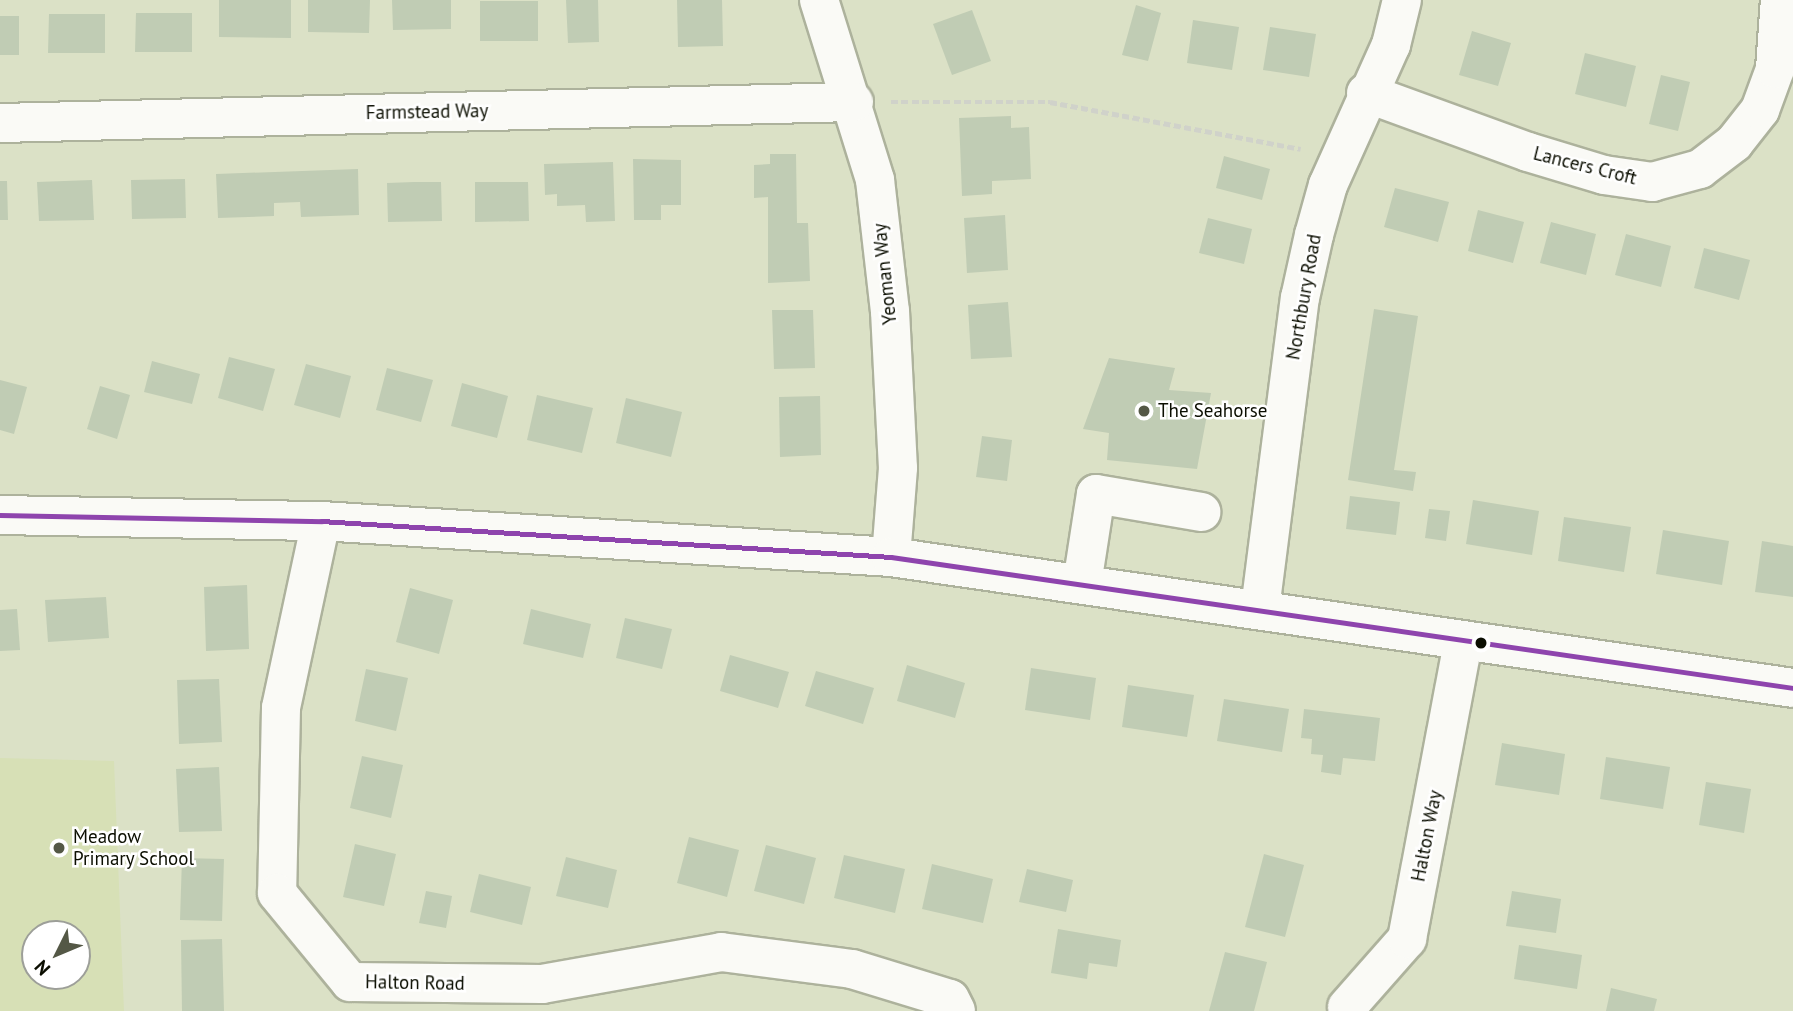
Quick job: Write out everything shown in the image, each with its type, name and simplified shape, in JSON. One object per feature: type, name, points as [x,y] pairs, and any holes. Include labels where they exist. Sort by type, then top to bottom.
[{"type":"street","name":"Yeoman Way","points":[[819,0],[855,102],[875,180],[890,311],[898,467],[891,557]]},
{"type":"street","name":"Northbury Road","points":[[1260,609],[1300,298],[1340,157],[1366,93],[1391,45],[1402,0]]},
{"type":"street","name":"Lancers Croft","points":[[1366,93],[1528,152],[1604,175],[1652,182],[1700,169],[1734,143],[1760,110],[1774,69],[1780,0]]},
{"type":"street","name":"Farmstead Way","points":[[0,123],[855,102]]},
{"type":"street","points":[[1082,584],[1096,494],[1201,512]]},
{"type":"street","points":[[0,515],[321,521],[891,557],[1260,609],[1463,644],[1793,688]]},
{"type":"street","name":"Halton Road","points":[[321,521],[281,708],[277,893],[351,982],[542,984],[721,953],[852,969],[950,999],[956,1011]]},
{"type":"street","name":"Halton Way","points":[[1347,1007],[1407,939],[1463,644]]},
{"type":"path","points":[[855,102],[1050,102],[1340,157]]},
{"type":"shaded area","name":"Meadow Primary School","points":[[0,758],[114,761],[124,1011],[0,1011]]},
{"type":"building","points":[[219,0],[291,0],[291,38],[219,37]]},
{"type":"building","points":[[308,0],[370,0],[369,33],[308,32]]},
{"type":"building","points":[[392,0],[451,0],[451,29],[393,30]]},
{"type":"building","points":[[566,0],[598,0],[599,42],[568,43]]},
{"type":"building","points":[[677,0],[722,0],[723,46],[678,47]]},
{"type":"building","points":[[480,1],[538,1],[538,41],[480,41]]},
{"type":"building","points":[[1136,5],[1161,13],[1148,61],[1122,55]]},
{"type":"building","points":[[972,10],[991,61],[952,75],[933,24]]},
{"type":"building","points":[[136,13],[192,13],[192,52],[135,52]]},
{"type":"building","points":[[49,14],[105,14],[105,53],[48,53]]},
{"type":"building","points":[[0,16],[19,16],[19,55],[0,55]]},
{"type":"building","points":[[1193,20],[1239,27],[1232,70],[1187,63]]},
{"type":"building","points":[[1270,27],[1316,34],[1309,77],[1263,70]]},
{"type":"building","points":[[1472,31],[1511,43],[1498,86],[1459,75]]},
{"type":"building","points":[[1585,53],[1636,66],[1626,107],[1575,94]]},
{"type":"building","points":[[1661,75],[1690,82],[1678,131],[1649,124]]},
{"type":"building","points":[[1011,116],[1011,128],[1029,127],[1031,179],[992,181],[992,194],[962,196],[959,118]]},
{"type":"building","points":[[770,154],[796,154],[797,223],[808,223],[810,281],[768,283],[768,197],[754,198],[754,165],[770,164]]},
{"type":"building","points":[[1224,156],[1270,169],[1262,200],[1216,188]]},
{"type":"building","points":[[633,159],[681,160],[681,205],[661,205],[661,220],[634,220]]},
{"type":"building","points":[[613,162],[615,221],[586,222],[585,205],[557,206],[557,194],[545,195],[544,164]]},
{"type":"building","points":[[358,169],[359,215],[301,217],[300,202],[274,203],[274,216],[218,218],[216,174]]},
{"type":"building","points":[[185,179],[186,218],[132,219],[131,180]]},
{"type":"building","points":[[92,180],[94,220],[39,221],[37,182]]},
{"type":"building","points":[[0,181],[7,181],[8,220],[0,220]]},
{"type":"building","points":[[441,182],[442,221],[388,222],[387,183]]},
{"type":"building","points":[[475,182],[528,182],[529,221],[475,222]]},
{"type":"building","points":[[1395,188],[1449,202],[1438,242],[1384,227]]},
{"type":"building","points":[[1478,210],[1524,222],[1513,263],[1468,251]]},
{"type":"building","points":[[1005,215],[1008,270],[967,273],[964,218]]},
{"type":"building","points":[[1208,218],[1252,229],[1244,264],[1199,253]]},
{"type":"building","points":[[1551,222],[1596,234],[1586,275],[1540,263]]},
{"type":"building","points":[[1626,234],[1671,246],[1661,287],[1615,275]]},
{"type":"building","points":[[1704,248],[1750,260],[1739,300],[1694,288]]},
{"type":"building","points":[[1008,302],[1012,357],[971,359],[968,305]]},
{"type":"building","points":[[1374,309],[1418,316],[1394,470],[1416,472],[1413,491],[1348,480]]},
{"type":"building","points":[[772,310],[813,310],[815,368],[774,369]]},
{"type":"building","points":[[229,357],[275,369],[263,411],[218,398]]},
{"type":"building","points":[[1109,358],[1175,368],[1169,390],[1211,393],[1197,469],[1107,460],[1109,433],[1083,429]]},
{"type":"building","points":[[152,361],[200,374],[192,404],[144,392]]},
{"type":"building","points":[[306,364],[351,376],[340,418],[294,405]]},
{"type":"building","points":[[387,368],[433,380],[421,422],[376,410]]},
{"type":"building","points":[[0,380],[27,387],[14,434],[0,430]]},
{"type":"building","points":[[462,383],[508,396],[497,438],[451,426]]},
{"type":"building","points":[[100,386],[130,395],[117,439],[87,429]]},
{"type":"building","points":[[537,395],[593,408],[582,453],[527,440]]},
{"type":"building","points":[[820,396],[821,455],[780,457],[779,397]]},
{"type":"building","points":[[626,398],[682,412],[671,457],[616,443]]},
{"type":"building","points":[[982,436],[1012,440],[1007,481],[976,477]]},
{"type":"building","points":[[1350,496],[1400,502],[1396,535],[1346,529]]},
{"type":"building","points":[[1473,500],[1539,511],[1532,555],[1466,544]]},
{"type":"building","points":[[1429,509],[1450,511],[1446,541],[1425,538]]},
{"type":"building","points":[[1564,517],[1631,527],[1624,572],[1558,561]]},
{"type":"building","points":[[1663,530],[1729,541],[1722,585],[1656,574]]},
{"type":"building","points":[[1762,541],[1793,546],[1793,597],[1755,592]]},
{"type":"building","points":[[247,585],[249,649],[206,651],[204,587]]},
{"type":"building","points":[[410,588],[453,600],[439,654],[396,642]]},
{"type":"building","points":[[106,597],[109,638],[48,642],[45,600]]},
{"type":"building","points":[[17,609],[20,650],[0,651],[0,610]]},
{"type":"building","points":[[531,609],[591,624],[583,658],[523,644]]},
{"type":"building","points":[[625,618],[672,629],[662,669],[616,658]]},
{"type":"building","points":[[730,655],[789,672],[778,708],[720,691]]},
{"type":"building","points":[[907,665],[965,683],[955,718],[897,701]]},
{"type":"building","points":[[1031,668],[1096,678],[1090,720],[1025,710]]},
{"type":"building","points":[[366,669],[408,678],[396,731],[355,721]]},
{"type":"building","points":[[816,671],[874,688],[863,724],[805,706]]},
{"type":"building","points":[[219,679],[222,742],[179,744],[177,680]]},
{"type":"building","points":[[1128,685],[1194,695],[1187,737],[1122,727]]},
{"type":"building","points":[[1224,699],[1289,709],[1282,752],[1217,741]]},
{"type":"building","points":[[1304,709],[1380,718],[1375,761],[1343,758],[1341,775],[1321,772],[1323,755],[1311,754],[1312,739],[1301,738]]},
{"type":"building","points":[[1502,743],[1565,754],[1559,795],[1495,785]]},
{"type":"building","points":[[362,756],[403,765],[391,818],[350,808]]},
{"type":"building","points":[[1606,757],[1670,767],[1663,809],[1600,799]]},
{"type":"building","points":[[219,767],[222,831],[179,832],[176,769]]},
{"type":"building","points":[[1706,782],[1751,789],[1744,833],[1699,825]]},
{"type":"building","points":[[689,837],[739,850],[727,897],[677,883]]},
{"type":"building","points":[[355,844],[396,854],[384,906],[343,897]]},
{"type":"building","points":[[766,845],[816,858],[804,904],[754,891]]},
{"type":"building","points":[[1264,854],[1304,865],[1285,937],[1245,927]]},
{"type":"building","points":[[844,855],[905,869],[895,913],[834,898]]},
{"type":"building","points":[[566,857],[617,870],[608,908],[556,896]]},
{"type":"building","points":[[182,858],[224,859],[222,921],[180,920]]},
{"type":"building","points":[[932,864],[993,879],[983,923],[922,909]]},
{"type":"building","points":[[1027,869],[1073,880],[1066,912],[1019,902]]},
{"type":"building","points":[[479,874],[531,887],[522,925],[470,912]]},
{"type":"building","points":[[426,891],[452,896],[446,928],[419,923]]},
{"type":"building","points":[[1512,891],[1561,899],[1556,933],[1506,926]]},
{"type":"building","points":[[1058,929],[1121,940],[1117,967],[1089,963],[1087,979],[1051,973]]},
{"type":"building","points":[[222,939],[224,1011],[182,1011],[181,940]]},
{"type":"building","points":[[1519,945],[1582,955],[1577,989],[1514,979]]},
{"type":"building","points":[[1225,952],[1267,962],[1254,1011],[1209,1011]]},
{"type":"building","points":[[1611,988],[1657,999],[1654,1011],[1606,1011]]},
{"type":"transit line","points":[[0,515],[321,521],[891,557],[1793,688]]},
{"type":"place","name":"The Seahorse","points":[[1144,411]]},
{"type":"place","name":"Meadow Primary School","points":[[59,848]]}]
